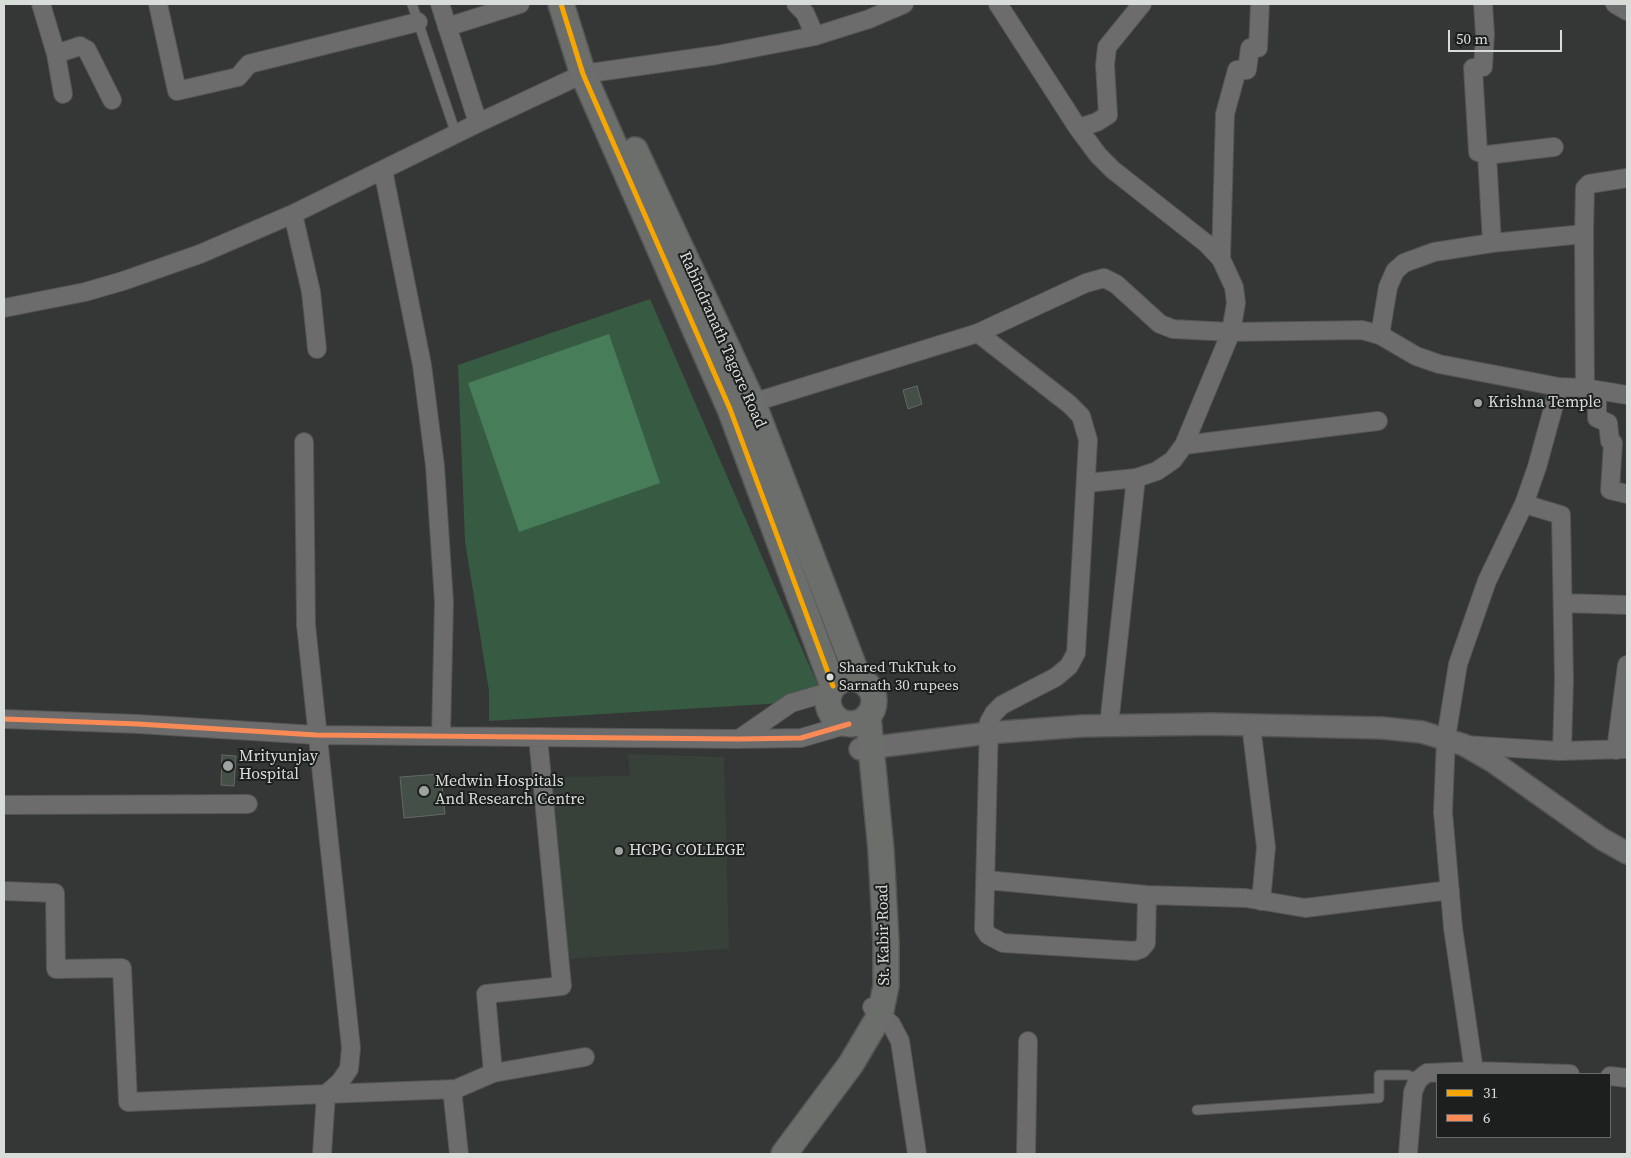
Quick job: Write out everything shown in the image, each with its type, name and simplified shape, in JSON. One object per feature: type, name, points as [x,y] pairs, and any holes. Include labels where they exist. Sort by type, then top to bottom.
[{"type":"main road","name":"Rabindranath Tagore Road","points":[[562,4],[591,73],[742,406],[859,680],[866,683],[873,696],[872,710],[858,721],[836,719],[828,707],[831,689],[742,406]]},
{"type":"main road","name":"Rabindranath Tagore Road","points":[[577,4],[591,73]]},
{"type":"main road","points":[[831,689],[845,678],[859,680]]},
{"type":"main road","name":"St. Kabir Road","points":[[784,1154],[851,1064],[875,1010],[867,748],[858,721]]},
{"type":"main road","name":"St. Kabir Road","points":[[770,1154],[875,1010]]},
{"type":"street","points":[[41,4],[56,54],[63,94]]},
{"type":"street","points":[[158,4],[177,91],[238,77],[249,64],[418,22]]},
{"type":"street","points":[[440,4],[478,123]]},
{"type":"street","points":[[447,27],[520,4]]},
{"type":"street","points":[[796,4],[805,13],[815,36]]},
{"type":"street","points":[[4,308],[85,292],[122,282],[200,254],[294,214],[478,123],[591,73],[717,55],[815,36],[904,4]]},
{"type":"street","points":[[998,4],[1078,128],[1113,170],[1207,244],[1221,259],[1234,287],[1236,303],[1231,332],[1184,445],[1168,464],[1157,471],[1136,478],[1087,483]]},
{"type":"street","points":[[1078,128],[1097,122],[1108,115],[1105,65],[1107,47],[1142,4]]},
{"type":"street","points":[[1221,259],[1226,142],[1225,114],[1237,70],[1246,70],[1250,48],[1258,48],[1260,4]]},
{"type":"street","points":[[1483,4],[1485,34],[1483,67],[1473,68],[1478,152],[1487,155],[1554,148]]},
{"type":"street","points":[[1615,4],[1627,11]]},
{"type":"street","points":[[56,54],[80,46],[87,50],[112,100]]},
{"type":"street","points":[[1487,155],[1492,243]]},
{"type":"street","points":[[383,170],[422,365],[434,458],[444,602],[441,736]]},
{"type":"street","points":[[1627,178],[1589,184],[1585,188],[1584,234],[1591,389],[1597,418],[1608,424],[1610,441],[1613,443],[1610,490],[1627,494]]},
{"type":"street","points":[[294,214],[311,292],[316,349]]},
{"type":"street","points":[[1380,335],[1388,287],[1395,271],[1404,263],[1434,252],[1492,243],[1584,234]]},
{"type":"street","points":[[742,406],[978,333],[1086,283],[1104,278],[1116,284],[1160,324],[1173,329],[1231,332],[1362,330],[1380,335],[1416,356],[1439,364],[1560,386],[1627,395]]},
{"type":"street","points":[[978,333],[1069,404],[1081,416],[1088,440],[1076,653],[1069,666],[1056,677],[1002,705],[994,713],[988,733],[984,929],[988,935],[1003,942],[1135,951],[1142,949],[1146,942],[1146,895]]},
{"type":"street","points":[[1474,1071],[1453,928],[1443,812],[1455,742],[1458,664],[1487,581],[1526,500],[1560,386]]},
{"type":"street","points":[[1184,445],[1378,421]]},
{"type":"street","points":[[304,442],[306,625],[316,735],[351,1048],[349,1069],[340,1082],[326,1094],[322,1154]]},
{"type":"street","points":[[1109,725],[1136,478]]},
{"type":"street","points":[[1526,500],[1532,506],[1561,515],[1564,680],[1562,751]]},
{"type":"street","points":[[1563,603],[1627,605]]},
{"type":"street","points":[[1455,742],[1562,751],[1622,750],[1627,665]]},
{"type":"street","points":[[739,739],[791,703],[831,689]]},
{"type":"street","points":[[4,719],[138,724],[316,735],[739,739],[801,738],[858,721]]},
{"type":"street","points":[[867,748],[988,733],[1109,725],[1251,725],[1382,728],[1422,732],[1455,742],[1492,761],[1602,840],[1627,853]]},
{"type":"street","points":[[1251,725],[1266,846],[1261,901]]},
{"type":"street","points":[[492,1073],[486,994],[562,986],[538,737]]},
{"type":"street","points":[[4,805],[248,804]]},
{"type":"street","points":[[986,880],[1146,895],[1261,901],[1305,908],[1450,890]]},
{"type":"street","points":[[4,892],[55,893],[56,969],[122,968],[128,1102],[452,1089],[492,1073],[585,1057]]},
{"type":"street","points":[[875,1010],[891,1024],[900,1041],[922,1154]]},
{"type":"street","points":[[1026,1154],[1028,1041]]},
{"type":"street","points":[[1408,1154],[1413,1092],[1418,1080],[1427,1073],[1474,1071],[1538,1073]]},
{"type":"street","points":[[1611,1076],[1627,1078]]},
{"type":"street","points":[[452,1089],[459,1154]]},
{"type":"lane","points":[[412,4],[456,134]]},
{"type":"lane","points":[[1197,1110],[1379,1098],[1379,1076],[1408,1075],[1418,1080]]},
{"type":"shaded area","points":[[650,299],[819,688],[783,703],[489,721],[489,691],[465,541],[458,365]]},
{"type":"shaded area","points":[[609,334],[660,483],[519,532],[468,383]]},
{"type":"shaded area","points":[[628,754],[724,757],[729,949],[562,959],[545,777],[630,776]]},
{"type":"building","points":[[917,386],[922,404],[908,409],[903,390]]},
{"type":"building","points":[[222,755],[236,756],[234,786],[221,785]]},
{"type":"building","points":[[441,774],[445,814],[404,818],[400,777]]},
{"type":"transit line","name":"31","points":[[561,4],[583,74],[730,409],[833,686]]},
{"type":"transit line","name":"6","points":[[4,719],[138,724],[316,735],[739,739],[801,738],[849,724]]},
{"type":"place","name":"Krishna Temple","points":[[1478,403]]},
{"type":"place","name":"Shared TukTuk to Sarnath 30 rupees","points":[[830,677]]},
{"type":"place","name":"Mrityunjay Hospital","points":[[228,766]]},
{"type":"place","name":"Medwin Hospitals And Research Centre","points":[[424,791]]},
{"type":"place","name":"HCPG COLLEGE","points":[[619,851]]}]
